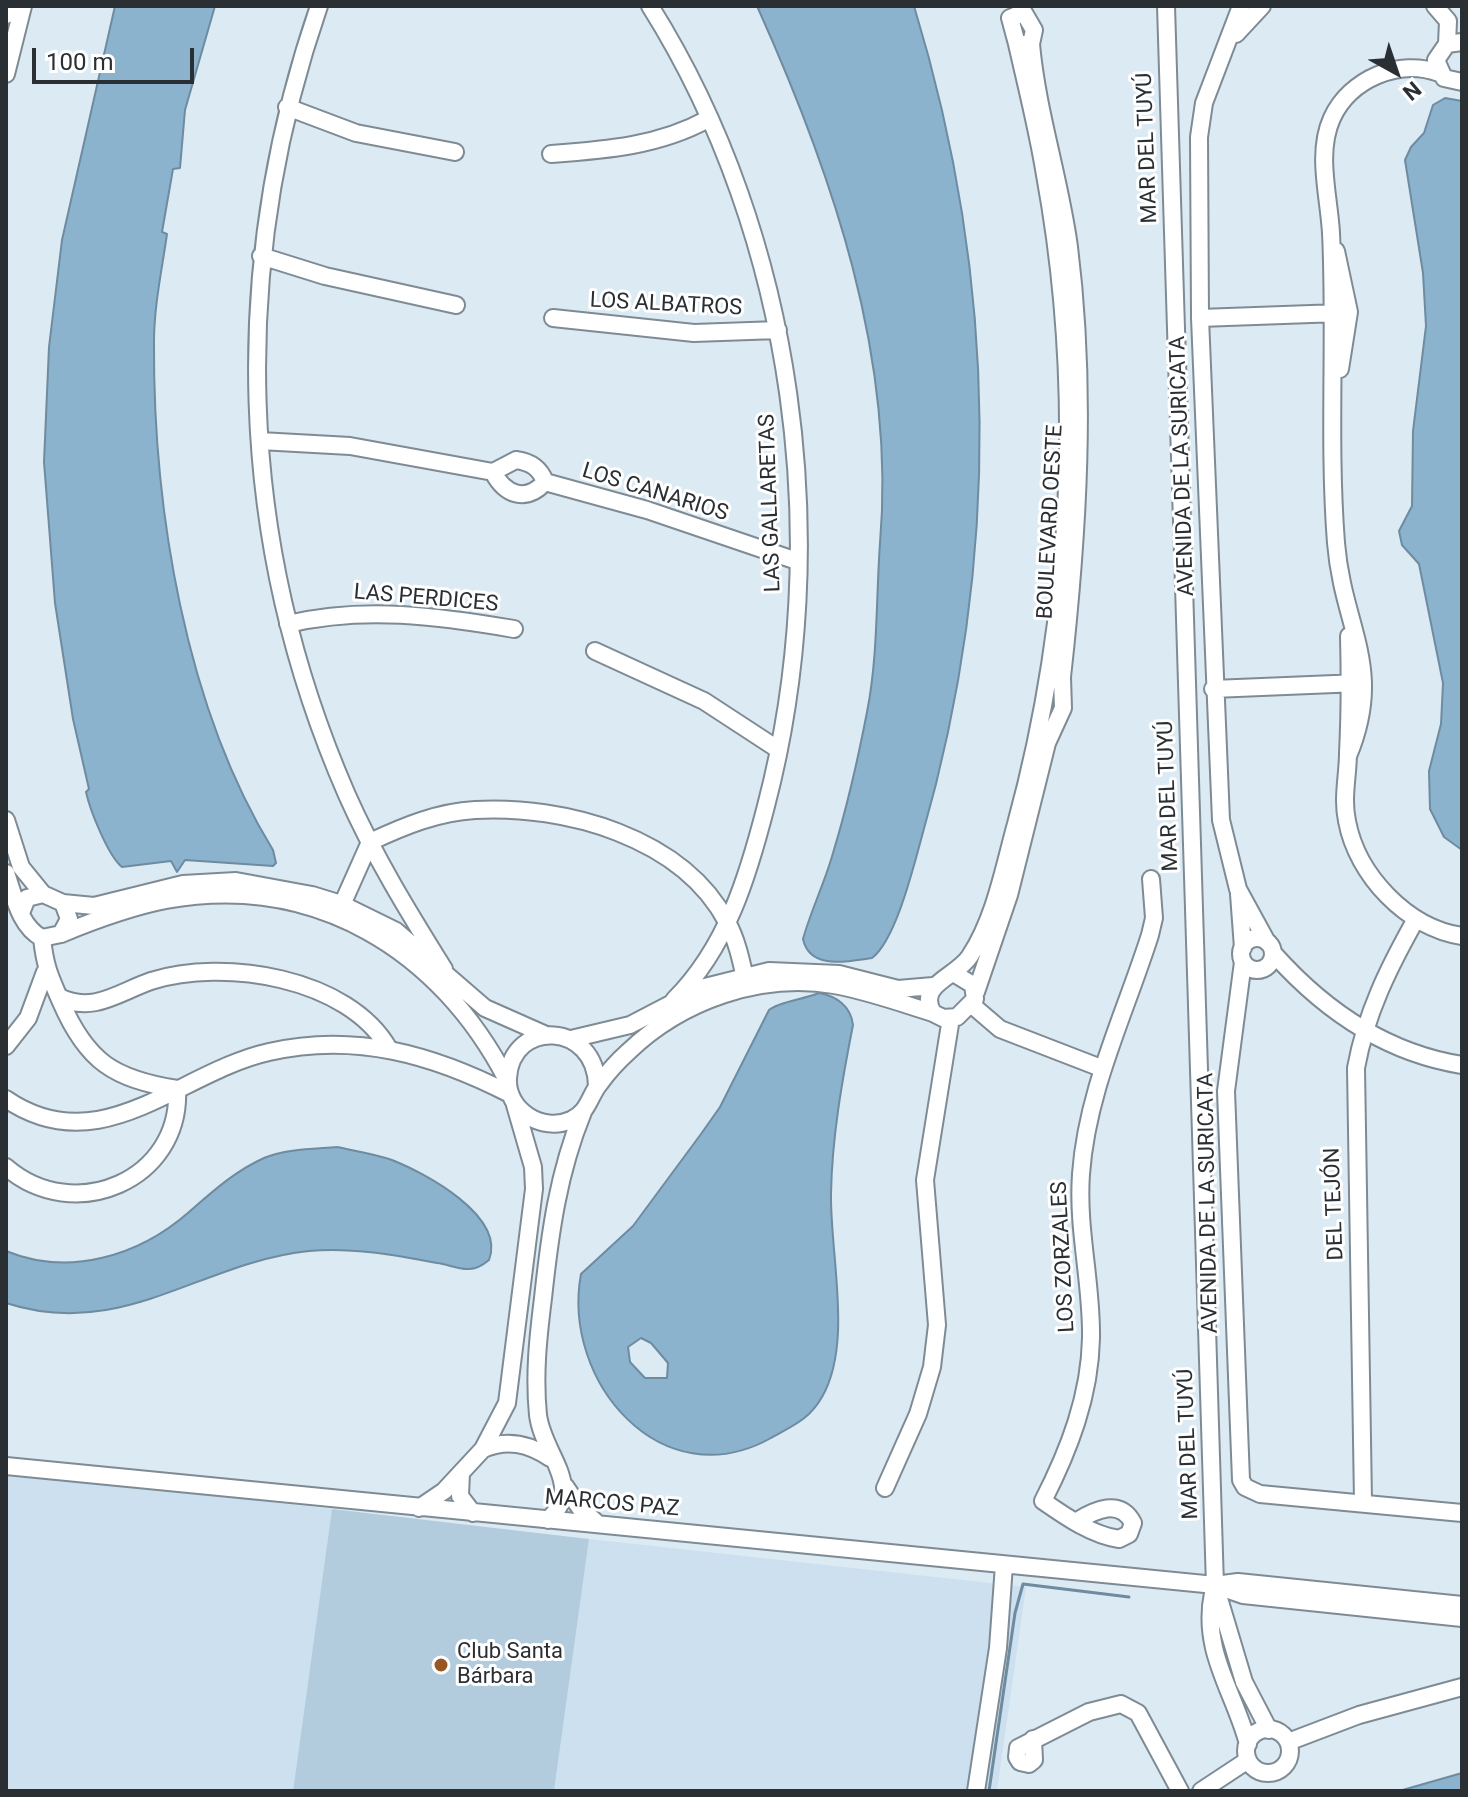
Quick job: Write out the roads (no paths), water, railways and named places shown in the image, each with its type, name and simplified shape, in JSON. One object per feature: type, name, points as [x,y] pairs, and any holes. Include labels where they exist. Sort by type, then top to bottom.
[{"type":"street","points":[[6,74],[10,6]]},
{"type":"street","points":[[10,21],[23,6]]},
{"type":"street","points":[[319,6],[287,107],[261,256],[256,353],[268,523],[288,624],[333,757],[370,842],[444,969]]},
{"type":"street","name":"LAS GALLARETAS","points":[[650,6],[708,119],[735,185],[778,330],[797,465],[797,561],[790,685],[779,750],[761,826],[728,923],[710,958],[674,1000]]},
{"type":"street","name":"MAR DEL TUYÚ","points":[[1166,6],[1215,1585]]},
{"type":"street","name":"AVENIDA DE LA SURICATA","points":[[1241,6],[1200,118],[1200,318],[1213,689],[1221,820],[1258,957],[1242,987],[1226,1091],[1238,1471],[1245,1487],[1260,1494],[1363,1501],[1462,1513]]},
{"type":"street","name":"AVENIDA DE LA SURICATA","points":[[1227,45],[1262,6]]},
{"type":"street","points":[[1435,6],[1453,17],[1449,46],[1439,73]]},
{"type":"street","name":"BOULEVARD OESTE","points":[[974,999],[1047,743],[1064,701],[1064,605],[1073,442],[1066,287],[1041,127],[1024,44],[1034,30],[1015,11]]},
{"type":"street","points":[[1418,67],[1449,46]]},
{"type":"street","points":[[1462,82],[1449,81],[1439,73],[1418,67],[1388,71],[1368,79],[1352,91],[1332,119],[1325,150],[1331,234],[1336,543],[1358,684],[1348,756],[1346,820],[1356,850],[1377,883],[1416,919],[1462,936]]},
{"type":"street","points":[[287,107],[356,133],[455,152]]},
{"type":"street","points":[[551,154],[638,145],[670,137],[708,119]]},
{"type":"street","points":[[1331,234],[1344,276],[1349,312],[1347,339],[1335,387]]},
{"type":"street","points":[[261,256],[354,284],[456,305]]},
{"type":"street","points":[[1200,318],[1349,312]]},
{"type":"street","name":"LOS ALBATROS","points":[[553,318],[694,333],[778,330]]},
{"type":"street","name":"LOS CANARIOS","points":[[260,441],[350,446],[493,472],[508,462],[525,462],[535,466],[545,482],[647,510],[797,561]]},
{"type":"street","name":"LOS CANARIOS","points":[[493,472],[504,488],[519,495],[538,490],[545,482]]},
{"type":"street","name":"BOULEVARD OESTE","points":[[955,974],[980,938],[1012,861],[1064,605]]},
{"type":"street","name":"LAS PERDICES","points":[[288,624],[325,615],[364,613],[458,619],[514,629]]},
{"type":"street","points":[[595,651],[704,701],[779,750]]},
{"type":"street","points":[[1213,689],[1358,684]]},
{"type":"street","points":[[1059,716],[1051,718],[1044,701],[1054,688],[1063,690]]},
{"type":"street","points":[[339,910],[370,842],[410,824],[473,810],[574,817],[637,842],[690,877],[728,923],[746,981]]},
{"type":"street","points":[[6,820],[21,867],[43,894],[63,903],[94,906],[183,884],[236,881],[286,889],[396,931],[444,969],[485,1008],[546,1035],[571,1039],[630,1025],[674,1000],[746,981],[833,985],[951,1018]]},
{"type":"street","points":[[6,873],[28,929],[42,938],[140,906],[193,897],[269,899],[339,910],[435,978],[479,1030],[511,1093],[533,1167],[534,1189],[509,1391],[500,1422],[483,1449],[444,1491],[419,1508]]},
{"type":"street","name":"LOS ZORZALES","points":[[1077,1521],[1043,1501],[1069,1446],[1089,1360],[1089,1311],[1080,1235],[1081,1174],[1101,1068],[1150,935],[1154,918],[1151,879]]},
{"type":"street","name":"AVENIDA DE LA SURICATA","points":[[1238,889],[1258,957]]},
{"type":"street","points":[[21,913],[27,898],[43,894]]},
{"type":"street","points":[[61,934],[69,919],[63,903]]},
{"type":"street","name":"DEL TEJÓN","points":[[1363,1501],[1356,1068],[1363,1029],[1387,971],[1416,919]]},
{"type":"street","points":[[42,938],[45,972],[85,1046],[102,1063],[136,1081],[177,1089]]},
{"type":"street","points":[[1258,957],[1287,969],[1319,1001],[1363,1029],[1416,1053],[1462,1065]]},
{"type":"street","points":[[59,997],[72,1003],[99,1003],[152,981],[175,976],[225,971],[256,974],[281,978],[335,1001],[366,1023],[389,1049]]},
{"type":"street","points":[[598,1524],[580,1508],[551,1459],[540,1432],[534,1380],[556,1192],[583,1112],[597,1086],[628,1052],[661,1025],[769,971],[814,971],[898,989],[933,986],[955,974],[969,979],[974,999],[1000,1029],[1101,1068]]},
{"type":"street","points":[[6,1046],[28,1018],[45,972]]},
{"type":"street","points":[[933,986],[928,999],[933,1013]]},
{"type":"street","points":[[885,1488],[918,1414],[932,1367],[937,1325],[925,1180],[951,1018],[974,999]]},
{"type":"street","points":[[511,1093],[514,1056],[533,1039],[546,1035]]},
{"type":"street","points":[[571,1039],[592,1058],[597,1086]]},
{"type":"street","points":[[6,1099],[42,1115],[95,1121],[134,1113],[215,1070],[268,1052],[327,1044],[389,1049],[445,1064],[511,1093],[534,1121],[560,1124],[583,1112]]},
{"type":"street","points":[[6,1167],[37,1186],[66,1193],[82,1194],[117,1186],[133,1177],[163,1149],[177,1120],[177,1089]]},
{"type":"street","points":[[483,1449],[498,1443],[523,1444],[551,1459]]},
{"type":"street","name":"MARCOS PAZ","points":[[6,1466],[1215,1585]]},
{"type":"street","points":[[461,1473],[460,1496],[473,1513]]},
{"type":"street","points":[[548,1520],[562,1505],[565,1486]]},
{"type":"street","points":[[976,1791],[998,1648],[1004,1565]]},
{"type":"street","points":[[1215,1585],[1238,1582],[1462,1605]]},
{"type":"street","points":[[1215,1585],[1243,1595],[1462,1618]]},
{"type":"street","points":[[1215,1585],[1244,1682],[1269,1730]]},
{"type":"street","points":[[1201,1791],[1248,1752],[1256,1733],[1269,1730],[1280,1733],[1288,1742],[1287,1762],[1277,1771],[1264,1773],[1248,1752],[1216,1666],[1210,1633],[1215,1585]]},
{"type":"street","points":[[1288,1742],[1359,1715],[1462,1687]]},
{"type":"street","points":[[1033,1739],[1110,1704],[1129,1707],[1145,1723],[1180,1791]]},
{"type":"waterway","points":[[989,1791],[1015,1613],[1023,1584],[1129,1597]]},
{"type":"place","name":"Club Santa Bárbara","points":[[441,1665]]}]
